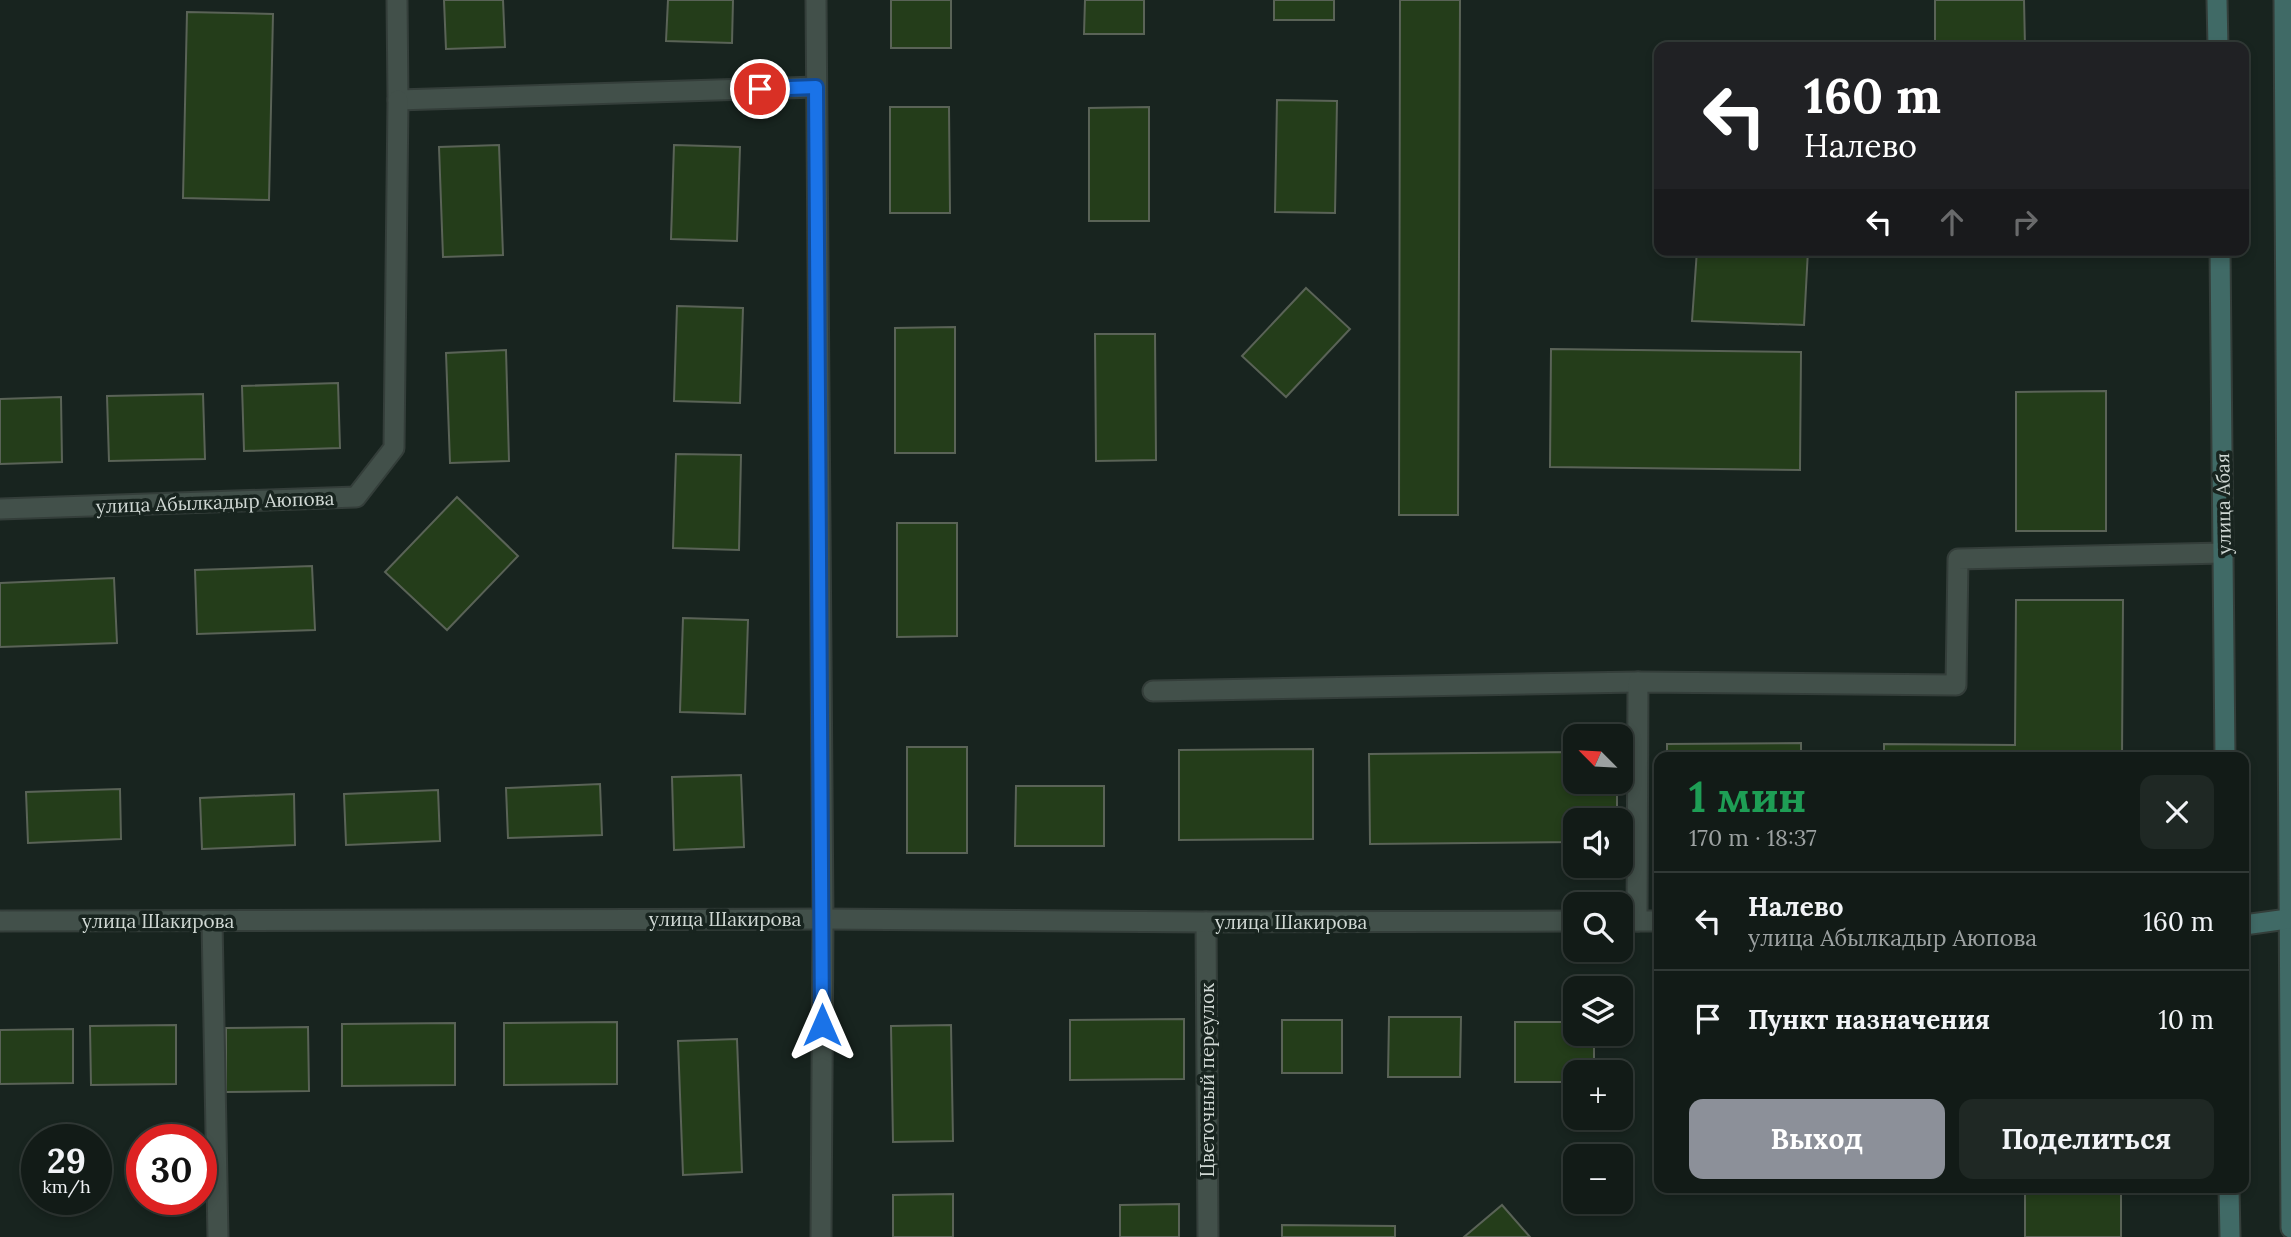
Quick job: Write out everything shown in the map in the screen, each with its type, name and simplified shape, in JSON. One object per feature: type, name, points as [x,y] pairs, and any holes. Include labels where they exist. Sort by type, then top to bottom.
[{"type":"main road","points":[[2217,0],[2218,42]]},
{"type":"main road","points":[[2284,0],[2288,321],[2291,1228]]},
{"type":"main road","name":"улица Абая","points":[[2220,256],[2225,752]]},
{"type":"main road","points":[[2249,924],[2289,919]]},
{"type":"main road","points":[[2230,1193],[2230,1237]]},
{"type":"street","name":"улица Абылкадыр Аюпова","points":[[0,509],[356,498],[394,448],[397,0]]},
{"type":"street","points":[[816,0],[823,919],[821,1237]]},
{"type":"street","points":[[398,100],[816,87]]},
{"type":"street","points":[[1153,691],[1638,682],[1956,685],[1958,559],[2224,553]]},
{"type":"street","points":[[1630,892],[1638,682]]},
{"type":"street","name":"улица Шакирова","points":[[0,921],[1563,921]]},
{"type":"street","points":[[212,921],[218,1237]]},
{"type":"street","points":[[1633,921],[1654,921]]},
{"type":"street","name":"Цветочный переулок","points":[[1206,922],[1208,1237]]},
{"type":"building","points":[[444,0],[503,0],[505,47],[446,49]]},
{"type":"building","points":[[668,0],[733,0],[732,43],[666,41]]},
{"type":"building","points":[[891,0],[951,0],[951,48],[891,48]]},
{"type":"building","points":[[1085,0],[1144,0],[1144,34],[1084,34]]},
{"type":"building","points":[[1274,0],[1334,0],[1334,20],[1274,20]]},
{"type":"building","points":[[1400,0],[1460,0],[1458,515],[1399,515]]},
{"type":"building","points":[[1935,0],[2024,0],[2025,42],[1935,42]]},
{"type":"building","points":[[187,12],[273,14],[269,200],[183,198]]},
{"type":"building","points":[[1277,100],[1337,101],[1335,213],[1275,212]]},
{"type":"building","points":[[890,107],[949,107],[950,213],[890,213]]},
{"type":"building","points":[[1149,107],[1149,221],[1089,221],[1089,108]]},
{"type":"building","points":[[499,145],[503,255],[443,257],[439,147]]},
{"type":"building","points":[[674,145],[740,147],[737,241],[671,239]]},
{"type":"building","points":[[1697,256],[1808,256],[1804,325],[1692,321]]},
{"type":"building","points":[[1306,288],[1350,329],[1286,397],[1242,356]]},
{"type":"building","points":[[677,306],[743,308],[740,403],[674,401]]},
{"type":"building","points":[[955,327],[955,453],[895,453],[895,328]]},
{"type":"building","points":[[1095,334],[1155,334],[1156,460],[1096,461]]},
{"type":"building","points":[[1551,349],[1801,352],[1800,470],[1550,467]]},
{"type":"building","points":[[506,350],[509,461],[450,463],[446,353]]},
{"type":"building","points":[[338,383],[340,448],[244,451],[242,386]]},
{"type":"building","points":[[2106,391],[2106,531],[2016,531],[2016,392]]},
{"type":"building","points":[[203,394],[205,459],[109,461],[107,396]]},
{"type":"building","points":[[61,397],[62,462],[0,464],[0,399]]},
{"type":"building","points":[[676,454],[741,455],[739,550],[673,548]]},
{"type":"building","points":[[457,497],[518,556],[447,630],[385,572]]},
{"type":"building","points":[[897,523],[957,523],[957,636],[897,637]]},
{"type":"building","points":[[312,566],[315,630],[197,634],[195,570]]},
{"type":"building","points":[[114,578],[117,643],[0,647],[0,583]]},
{"type":"building","points":[[2016,600],[2123,600],[2122,752],[1884,752],[1884,744],[2015,745]]},
{"type":"building","points":[[683,618],[748,620],[745,714],[680,712]]},
{"type":"building","points":[[1801,743],[1801,752],[1667,752],[1667,744]]},
{"type":"building","points":[[907,747],[967,747],[967,853],[907,853]]},
{"type":"building","points":[[1313,749],[1313,839],[1179,840],[1179,750]]},
{"type":"building","points":[[1563,752],[1563,794],[1617,794],[1617,808],[1563,808],[1563,842],[1370,844],[1369,754]]},
{"type":"building","points":[[741,775],[744,847],[674,850],[672,777]]},
{"type":"building","points":[[600,784],[602,835],[508,838],[506,788]]},
{"type":"building","points":[[1016,786],[1104,786],[1104,846],[1015,846]]},
{"type":"building","points":[[120,789],[121,839],[28,843],[26,792]]},
{"type":"building","points":[[438,790],[440,841],[346,845],[344,794]]},
{"type":"building","points":[[294,794],[295,845],[202,849],[200,798]]},
{"type":"building","points":[[1389,1017],[1461,1017],[1460,1077],[1388,1077]]},
{"type":"building","points":[[1184,1019],[1184,1079],[1070,1080],[1070,1020]]},
{"type":"building","points":[[1282,1020],[1342,1020],[1342,1073],[1282,1073]]},
{"type":"building","points":[[617,1022],[617,1084],[504,1085],[504,1023]]},
{"type":"building","points":[[1515,1022],[1563,1022],[1563,1046],[1594,1046],[1594,1060],[1563,1060],[1563,1082],[1515,1082]]},
{"type":"building","points":[[455,1023],[455,1085],[342,1086],[342,1024]]},
{"type":"building","points":[[176,1025],[176,1084],[91,1085],[90,1026]]},
{"type":"building","points":[[951,1025],[953,1141],[893,1142],[891,1026]]},
{"type":"building","points":[[308,1027],[309,1091],[226,1092],[226,1028]]},
{"type":"building","points":[[73,1029],[73,1083],[0,1084],[0,1030]]},
{"type":"building","points":[[737,1039],[742,1172],[683,1175],[678,1041]]},
{"type":"building","points":[[2025,1193],[2121,1193],[2121,1237],[2025,1237]]},
{"type":"building","points":[[953,1194],[953,1237],[893,1237],[893,1195]]},
{"type":"building","points":[[1179,1204],[1179,1237],[1120,1237],[1120,1205]]},
{"type":"building","points":[[1502,1205],[1530,1237],[1464,1237]]},
{"type":"building","points":[[1282,1225],[1395,1226],[1395,1237],[1282,1237]]},
{"type":"route","points":[[760,89],[816,87],[822,1025]]}]
